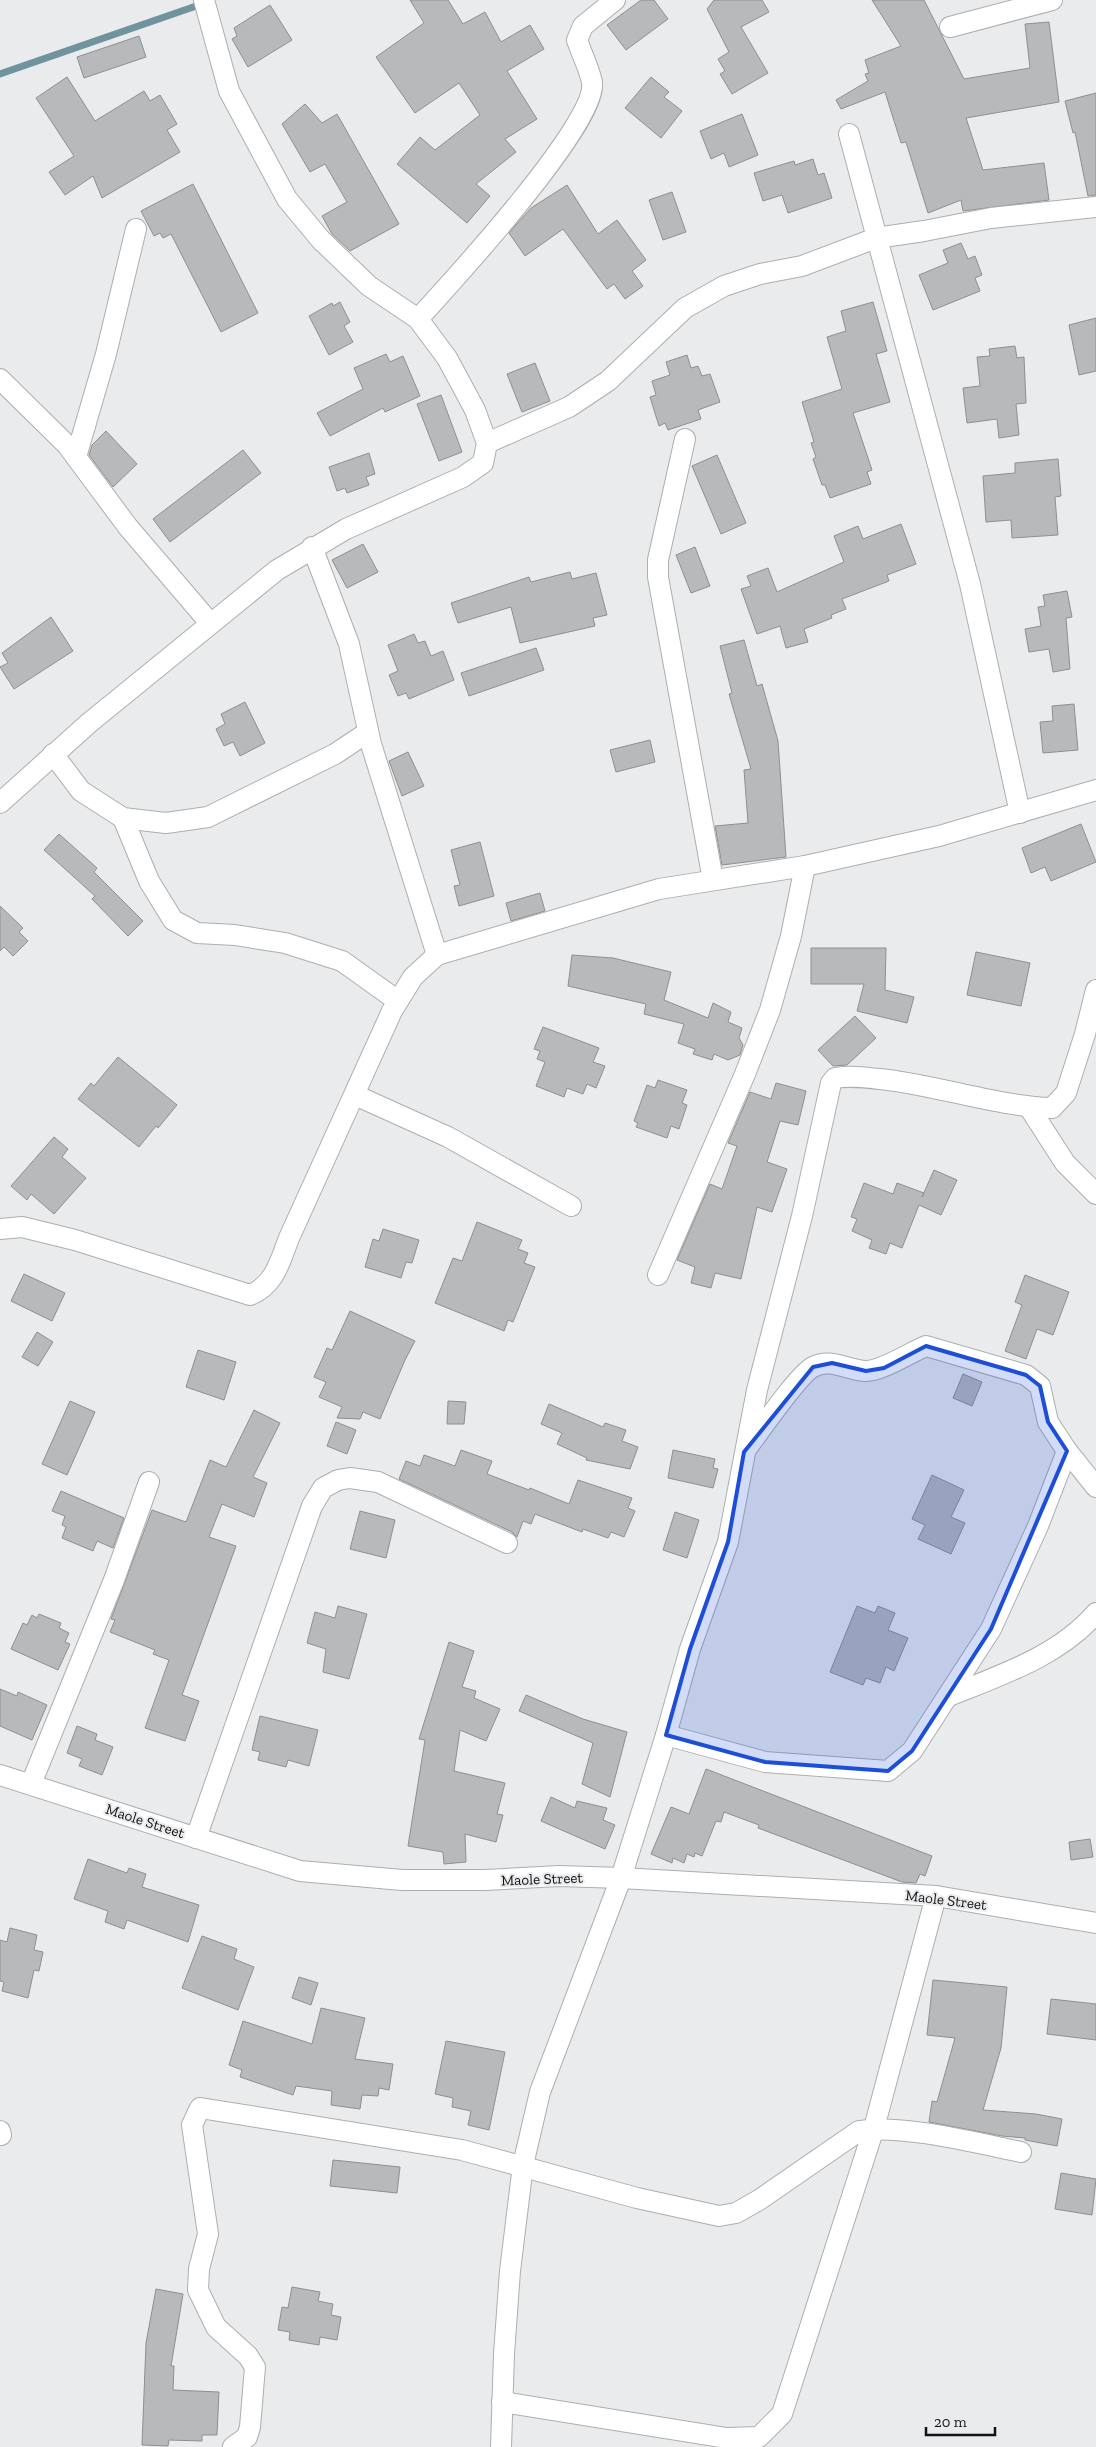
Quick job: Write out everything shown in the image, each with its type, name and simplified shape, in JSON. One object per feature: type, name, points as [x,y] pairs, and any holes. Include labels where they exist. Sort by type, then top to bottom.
[{"type":"street","points":[[0,803],[53,754],[210,623],[277,570],[346,529],[463,477],[483,462],[487,443],[475,410],[447,358],[418,319],[369,286],[321,240],[287,199],[229,91],[204,0]]},
{"type":"street","points":[[418,319],[476,256],[570,136],[588,106],[592,84],[577,40],[583,26],[615,0]]},
{"type":"street","points":[[950,27],[1052,0]]},
{"type":"street","points":[[849,134],[970,584],[1020,813]]},
{"type":"street","points":[[487,443],[569,408],[608,380],[685,308],[724,286],[760,274],[802,266],[876,238],[991,218],[1096,207]]},
{"type":"street","points":[[76,457],[106,354],[136,229]]},
{"type":"street","points":[[0,379],[67,446],[128,527],[210,623]]},
{"type":"street","points":[[685,439],[658,560],[658,577],[713,880]]},
{"type":"street","points":[[312,548],[349,644],[368,732],[437,955]]},
{"type":"street","points":[[53,754],[81,791],[123,818],[166,823],[208,817],[335,754],[368,732]]},
{"type":"street","points":[[0,1229],[22,1227],[66,1238],[230,1287],[250,1295],[262,1290],[274,1276],[289,1238],[398,1001],[413,977],[437,955],[658,889],[805,866],[939,836],[1096,790]]},
{"type":"street","points":[[123,818],[149,881],[173,920],[197,933],[235,934],[285,943],[342,961],[398,1001]]},
{"type":"street","points":[[658,1275],[745,1074],[770,1010],[791,936],[805,866]]},
{"type":"street","points":[[501,2447],[510,2270],[523,2165],[540,2092],[621,1878],[666,1735],[690,1649],[728,1542],[744,1452],[777,1307],[802,1216],[831,1083],[835,1078],[852,1076],[918,1084],[1028,1107],[1052,1108],[1066,1093],[1091,1032],[1096,990]]},
{"type":"street","points":[[355,1095],[448,1137],[571,1206]]},
{"type":"street","points":[[1028,1107],[1065,1163],[1096,1194]]},
{"type":"street","points":[[744,1452],[797,1384],[813,1367],[832,1363],[866,1371],[884,1368],[898,1358],[926,1346],[1026,1376],[1040,1386],[1048,1422],[1067,1451],[1096,1486]]},
{"type":"street","points":[[666,1735],[764,1762],[888,1771],[912,1751],[991,1629],[1038,1526],[1067,1451]]},
{"type":"street","points":[[196,1838],[312,1506],[323,1488],[338,1480],[350,1478],[378,1482],[507,1543]]},
{"type":"street","points":[[30,1784],[114,1580],[149,1482]]},
{"type":"street","points":[[949,1696],[1030,1663],[1084,1627],[1096,1613]]},
{"type":"street","name":"Maole Street","points":[[0,1775],[300,1870],[402,1880],[484,1880],[559,1876],[936,1896],[1096,1923]]},
{"type":"street","points":[[502,2402],[727,2438],[759,2437],[782,2414],[874,2128],[936,1896]]},
{"type":"street","points":[[233,2447],[247,2436],[250,2427],[255,2367],[248,2356],[216,2327],[198,2290],[199,2268],[208,2234],[192,2125],[200,2108],[462,2150],[523,2165],[637,2198],[719,2216],[736,2213],[759,2200],[859,2131],[874,2128],[940,2136],[1021,2152]]},
{"type":"highlighted area","points":[[926,1346],[1026,1375],[1040,1386],[1048,1422],[1067,1451],[991,1629],[912,1751],[888,1771],[765,1762],[666,1735],[690,1649],[728,1542],[744,1452],[813,1367],[832,1363],[866,1371],[884,1368]]},
{"type":"building","points":[[410,0],[448,0],[463,24],[485,12],[501,42],[530,25],[544,49],[507,71],[537,119],[505,139],[516,152],[476,184],[490,196],[467,223],[397,164],[420,137],[435,150],[480,115],[459,83],[415,113],[376,57],[424,23]]},
{"type":"building","points":[[641,0],[654,0],[668,19],[626,50],[607,25]]},
{"type":"building","points":[[714,0],[762,0],[769,12],[741,27],[768,73],[732,94],[720,74],[725,71],[718,59],[729,52],[707,9]]},
{"type":"building","points":[[872,0],[924,0],[964,79],[1030,68],[1025,24],[1049,22],[1059,102],[966,118],[983,170],[1044,163],[1049,200],[963,211],[961,200],[928,213],[906,142],[901,143],[885,92],[841,109],[836,100],[868,81],[865,74],[869,73],[865,60],[901,46]]},
{"type":"building","points":[[270,5],[292,40],[248,67],[232,39],[237,36],[234,28]]},
{"type":"building","points":[[139,36],[146,57],[84,78],[77,57]]},
{"type":"building","points":[[67,77],[95,121],[144,91],[150,101],[160,95],[177,124],[167,130],[180,152],[102,198],[93,176],[65,195],[49,172],[74,156],[36,98]]},
{"type":"building","points":[[651,77],[669,92],[664,97],[682,111],[661,138],[625,108]]},
{"type":"building","points":[[1096,93],[1096,195],[1088,196],[1075,132],[1073,133],[1065,101]]},
{"type":"building","points":[[305,104],[322,123],[337,114],[399,224],[350,251],[332,234],[322,216],[347,202],[325,164],[310,172],[282,124]]},
{"type":"building","points":[[742,114],[758,155],[729,167],[724,153],[711,159],[700,131]]},
{"type":"building","points":[[813,159],[818,175],[824,173],[832,198],[788,213],[782,195],[763,201],[754,173],[794,161],[795,165]]},
{"type":"building","points":[[193,184],[258,313],[221,332],[171,234],[163,238],[160,233],[154,236],[141,211]]},
{"type":"building","points":[[567,185],[598,234],[617,220],[646,260],[632,271],[643,286],[625,299],[614,284],[607,289],[563,229],[525,256],[509,233],[531,208]]},
{"type":"building","points":[[672,192],[686,232],[663,240],[649,200]]},
{"type":"building","points":[[961,243],[968,259],[975,256],[982,275],[975,278],[980,291],[933,310],[919,275],[948,263],[943,250]]},
{"type":"building","points":[[340,302],[350,322],[344,326],[353,342],[329,355],[309,316],[332,303],[333,306]]},
{"type":"building","points":[[873,302],[887,351],[876,354],[890,402],[853,413],[872,470],[867,472],[871,484],[830,498],[825,485],[822,485],[813,459],[816,457],[811,443],[814,442],[802,402],[842,389],[827,337],[846,331],[841,311]]},
{"type":"building","points":[[1096,318],[1096,371],[1079,375],[1069,325]]},
{"type":"building","points":[[1015,346],[1017,358],[1024,357],[1026,403],[1016,404],[1019,435],[999,438],[997,419],[967,423],[963,388],[980,386],[977,357],[990,356],[989,349]]},
{"type":"building","points":[[386,354],[390,362],[403,356],[420,396],[385,412],[383,408],[330,436],[317,413],[363,389],[354,368]]},
{"type":"building","points":[[687,355],[691,368],[698,366],[702,376],[710,374],[720,402],[698,410],[701,419],[668,430],[665,423],[659,426],[650,397],[656,395],[652,381],[670,375],[666,362]]},
{"type":"building","points":[[535,363],[550,401],[522,412],[507,374]]},
{"type":"building","points":[[441,395],[462,452],[439,461],[417,404]]},
{"type":"building","points":[[106,431],[137,464],[113,487],[89,455],[92,445]]},
{"type":"building","points":[[243,450],[261,473],[170,542],[153,519]]},
{"type":"building","points":[[369,453],[375,474],[366,477],[369,485],[347,493],[345,488],[337,491],[329,467]]},
{"type":"building","points":[[717,455],[746,523],[721,534],[692,466]]},
{"type":"building","points":[[1058,459],[1061,496],[1055,497],[1058,535],[1012,538],[1011,520],[986,522],[983,476],[1015,473],[1015,463]]},
{"type":"building","points":[[901,524],[916,564],[887,575],[889,581],[842,599],[846,609],[831,615],[832,618],[804,629],[808,642],[786,648],[780,626],[757,634],[741,589],[751,586],[747,576],[768,568],[777,592],[844,562],[834,536],[858,526],[863,539]]},
{"type":"building","points":[[363,544],[378,572],[347,588],[332,560]]},
{"type":"building","points":[[695,547],[710,586],[691,593],[676,555]]},
{"type":"building","points":[[570,572],[572,579],[596,573],[607,615],[593,618],[595,626],[520,643],[511,607],[458,623],[451,603],[529,577],[531,582]]},
{"type":"building","points":[[1067,591],[1072,617],[1066,618],[1070,669],[1053,672],[1049,649],[1029,652],[1025,629],[1041,626],[1038,607],[1045,606],[1043,595]]},
{"type":"building","points":[[51,617],[73,651],[14,689],[0,667],[8,663],[2,653]]},
{"type":"building","points":[[414,634],[418,643],[425,641],[431,656],[443,651],[454,680],[409,699],[406,693],[398,696],[389,675],[398,671],[388,645]]},
{"type":"building","points":[[744,640],[757,686],[762,684],[778,741],[786,857],[722,865],[715,826],[748,823],[744,770],[751,769],[729,694],[732,693],[720,646]]},
{"type":"building","points":[[536,648],[544,670],[469,696],[461,673]]},
{"type":"building","points":[[245,702],[265,743],[240,756],[233,742],[224,746],[216,729],[225,724],[221,714]]},
{"type":"building","points":[[1074,704],[1078,750],[1043,753],[1040,722],[1053,721],[1052,706]]},
{"type":"building","points":[[650,740],[655,762],[616,772],[610,750]]},
{"type":"building","points":[[408,752],[424,786],[402,796],[389,761]]},
{"type":"building","points":[[1081,824],[1096,862],[1051,881],[1045,867],[1031,873],[1022,848]]},
{"type":"building","points":[[59,834],[97,868],[94,872],[143,921],[128,936],[92,899],[95,896],[44,850]]},
{"type":"building","points":[[480,842],[494,896],[459,906],[454,886],[460,885],[451,850]]},
{"type":"building","points":[[540,893],[545,911],[511,921],[506,903]]},
{"type":"building","points":[[0,906],[23,928],[19,932],[28,941],[13,956],[4,947],[0,951]]},
{"type":"building","points":[[811,948],[886,948],[885,990],[914,997],[907,1023],[857,1011],[864,984],[811,984]]},
{"type":"building","points":[[976,952],[1030,963],[1021,1006],[967,995]]},
{"type":"building","points":[[572,955],[613,958],[671,972],[664,1000],[708,1018],[713,1003],[731,1012],[728,1022],[742,1028],[739,1038],[743,1045],[740,1055],[728,1060],[714,1054],[712,1060],[693,1054],[695,1049],[678,1043],[684,1024],[644,1014],[646,1004],[568,986]]},
{"type":"building","points":[[855,1016],[876,1038],[847,1065],[833,1066],[818,1050]]},
{"type":"building","points":[[543,1027],[599,1048],[593,1062],[605,1066],[596,1088],[587,1084],[583,1094],[567,1088],[564,1097],[536,1086],[545,1062],[537,1059],[540,1051],[534,1049]]},
{"type":"building","points":[[118,1057],[177,1105],[139,1147],[78,1099],[91,1083],[94,1086]]},
{"type":"building","points":[[658,1080],[687,1090],[682,1103],[687,1105],[679,1129],[671,1126],[667,1138],[636,1127],[638,1123],[634,1121],[647,1085],[655,1088]]},
{"type":"building","points":[[776,1083],[806,1091],[798,1125],[780,1121],[767,1162],[787,1169],[772,1212],[757,1207],[741,1279],[715,1273],[711,1288],[691,1283],[695,1267],[677,1260],[710,1184],[722,1189],[737,1146],[728,1143],[750,1092],[771,1099]]},
{"type":"building","points":[[54,1137],[68,1149],[62,1157],[86,1178],[54,1214],[31,1194],[27,1200],[11,1186]]},
{"type":"building","points":[[934,1170],[957,1180],[941,1215],[919,1205],[902,1248],[890,1243],[886,1254],[869,1248],[872,1240],[852,1231],[857,1219],[851,1217],[864,1183],[893,1194],[897,1183],[924,1193]]},
{"type":"building","points":[[477,1222],[522,1240],[518,1249],[528,1253],[524,1263],[535,1267],[513,1322],[508,1320],[504,1331],[435,1303],[453,1258],[462,1261]]},
{"type":"building","points":[[383,1229],[419,1240],[412,1263],[406,1262],[401,1278],[365,1267],[373,1239],[379,1241]]},
{"type":"building","points":[[24,1274],[65,1293],[52,1321],[11,1301]]},
{"type":"building","points":[[1025,1275],[1069,1292],[1053,1335],[1037,1329],[1026,1359],[1005,1351],[1022,1305],[1015,1302]]},
{"type":"building","points":[[350,1311],[415,1341],[380,1419],[363,1412],[360,1419],[337,1418],[342,1407],[319,1397],[326,1382],[314,1377],[327,1348],[332,1350]]},
{"type":"building","points":[[37,1332],[53,1342],[38,1366],[22,1357]]},
{"type":"building","points":[[198,1350],[236,1362],[224,1400],[186,1387]]},
{"type":"building","points":[[963,1374],[982,1382],[972,1406],[953,1398]]},
{"type":"building","points":[[70,1401],[95,1412],[67,1475],[42,1464]]},
{"type":"building","points":[[448,1401],[466,1402],[464,1424],[447,1424]]},
{"type":"building","points":[[549,1404],[603,1427],[605,1423],[626,1430],[622,1441],[638,1447],[630,1469],[586,1460],[587,1458],[557,1444],[562,1433],[541,1424]]},
{"type":"building","points":[[254,1410],[280,1423],[253,1477],[267,1483],[254,1517],[222,1504],[209,1537],[236,1546],[182,1695],[199,1701],[185,1741],[145,1728],[169,1660],[153,1654],[155,1650],[110,1632],[115,1620],[111,1619],[152,1510],[186,1522],[210,1460],[226,1467]]},
{"type":"building","points":[[336,1422],[356,1430],[347,1454],[327,1446]]},
{"type":"building","points":[[461,1450],[492,1461],[487,1474],[529,1490],[530,1488],[569,1504],[578,1480],[632,1498],[628,1508],[635,1511],[624,1537],[611,1532],[608,1538],[583,1529],[582,1532],[535,1514],[531,1524],[523,1521],[517,1537],[512,1532],[399,1479],[406,1461],[420,1466],[424,1455],[455,1466]]},
{"type":"building","points":[[673,1450],[715,1459],[713,1468],[718,1469],[713,1488],[668,1478]]},
{"type":"building","points":[[932,1475],[964,1490],[951,1517],[965,1523],[951,1554],[918,1539],[925,1525],[912,1519]]},
{"type":"building","points":[[61,1491],[124,1518],[113,1548],[97,1541],[93,1551],[62,1538],[66,1527],[62,1525],[65,1516],[52,1511]]},
{"type":"building","points":[[360,1511],[395,1520],[386,1558],[350,1549]]},
{"type":"building","points":[[675,1512],[699,1520],[687,1558],[663,1550]]},
{"type":"building","points":[[338,1606],[367,1614],[349,1679],[323,1672],[326,1649],[307,1643],[315,1612],[335,1618]]},
{"type":"building","points":[[857,1606],[875,1613],[878,1606],[895,1613],[888,1630],[908,1638],[894,1671],[886,1667],[880,1683],[866,1678],[863,1685],[830,1672]]},
{"type":"building","points":[[39,1614],[61,1623],[59,1628],[69,1633],[65,1642],[70,1644],[58,1670],[11,1649],[23,1623],[27,1625],[32,1615],[37,1618]]},
{"type":"building","points":[[449,1642],[474,1651],[462,1687],[476,1691],[474,1698],[500,1709],[486,1741],[460,1730],[454,1771],[505,1783],[497,1814],[503,1815],[496,1842],[465,1834],[466,1862],[444,1864],[443,1852],[408,1846],[425,1740],[419,1739]]},
{"type":"building","points":[[0,1689],[17,1696],[18,1692],[47,1705],[32,1740],[0,1726]]},
{"type":"building","points":[[526,1695],[583,1719],[627,1732],[610,1797],[582,1784],[593,1743],[519,1711]]},
{"type":"building","points":[[260,1716],[318,1730],[309,1766],[288,1760],[286,1767],[258,1760],[260,1752],[252,1750]]},
{"type":"building","points":[[77,1726],[97,1734],[95,1740],[113,1747],[102,1775],[79,1766],[82,1759],[67,1753]]},
{"type":"building","points":[[706,1769],[932,1856],[925,1876],[920,1874],[916,1883],[902,1882],[758,1828],[759,1825],[724,1812],[721,1822],[716,1821],[702,1856],[695,1853],[694,1857],[687,1854],[684,1863],[673,1858],[672,1863],[651,1854],[671,1807],[689,1814]]},
{"type":"building","points":[[551,1797],[575,1808],[577,1801],[607,1808],[603,1820],[615,1825],[605,1849],[541,1821]]},
{"type":"building","points":[[1090,1839],[1093,1857],[1071,1860],[1069,1842]]},
{"type":"building","points":[[88,1859],[127,1873],[129,1868],[146,1874],[142,1887],[199,1905],[188,1942],[127,1920],[124,1929],[105,1922],[108,1911],[74,1899]]},
{"type":"building","points":[[10,1928],[37,1935],[34,1950],[43,1952],[39,1971],[34,1970],[28,1998],[2,1991],[4,1982],[0,1981],[0,1940],[7,1942]]},
{"type":"building","points":[[202,1936],[237,1949],[234,1959],[254,1967],[238,2010],[182,1988]]},
{"type":"building","points":[[299,1977],[318,1983],[311,2005],[292,1998]]},
{"type":"building","points":[[933,1980],[1007,1987],[1001,2048],[983,2110],[1036,2114],[1062,2119],[1057,2146],[1025,2140],[1025,2138],[1002,2136],[929,2122],[932,2101],[937,2102],[955,2038],[927,2035]]},
{"type":"building","points":[[1051,1999],[1096,2004],[1096,2040],[1047,2034]]},
{"type":"building","points":[[321,2008],[365,2018],[355,2059],[393,2064],[389,2090],[379,2088],[378,2096],[362,2095],[360,2109],[331,2105],[332,2091],[296,2086],[293,2095],[240,2077],[242,2070],[229,2065],[243,2021],[312,2044]]},
{"type":"building","points":[[446,2041],[505,2052],[489,2130],[468,2125],[471,2111],[452,2107],[453,2098],[435,2094]]},
{"type":"building","points":[[333,2160],[400,2167],[397,2193],[330,2186]]},
{"type":"building","points":[[1061,2173],[1096,2179],[1092,2215],[1055,2209]]},
{"type":"building","points":[[292,2287],[320,2292],[318,2301],[333,2304],[331,2315],[341,2317],[337,2340],[320,2337],[319,2345],[289,2340],[290,2332],[278,2330],[282,2307],[288,2308]]},
{"type":"building","points":[[156,2289],[183,2294],[171,2366],[174,2366],[173,2390],[219,2392],[217,2435],[202,2435],[202,2441],[169,2440],[168,2446],[142,2445],[146,2343]]},
{"type":"waterway","points":[[0,74],[202,4]]}]
